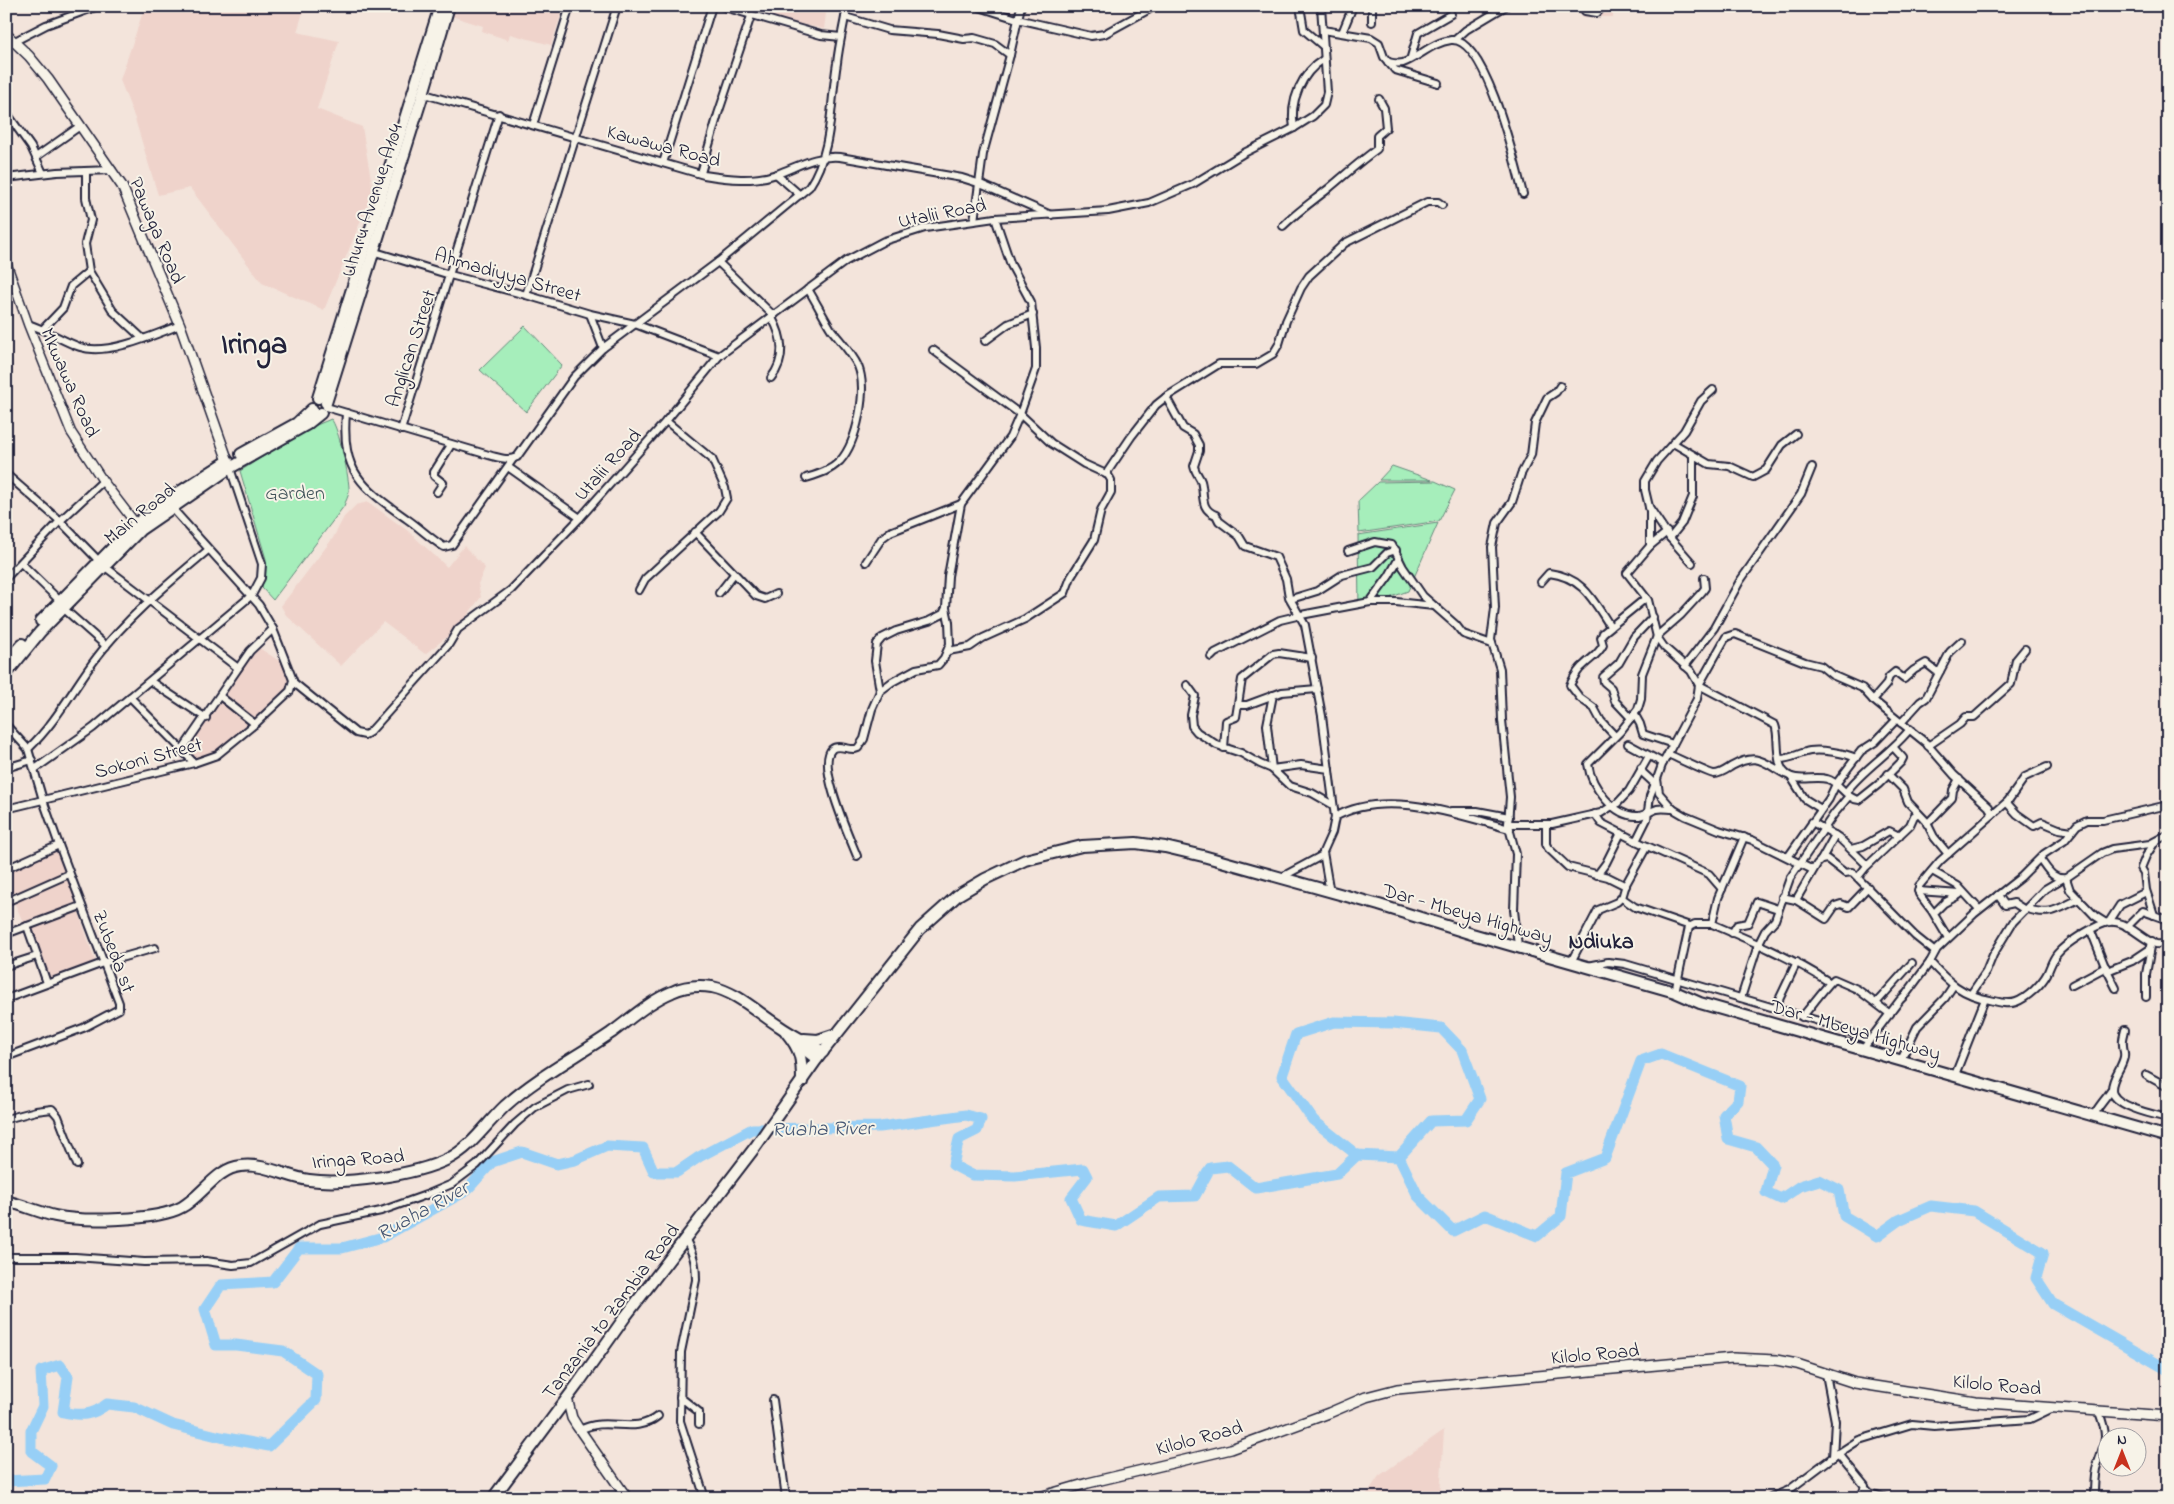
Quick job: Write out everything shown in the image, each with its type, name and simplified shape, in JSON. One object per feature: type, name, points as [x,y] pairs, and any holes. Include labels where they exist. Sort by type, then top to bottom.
[{"type":"highway","name":"Uhuru Avenue, A104","points":[[320,406],[413,90],[440,6]]},
{"type":"highway","name":"Uhuru Avenue, A104","points":[[320,406],[423,94],[448,6]]},
{"type":"highway","name":"Main Road","points":[[6,674],[62,604],[138,527],[171,507],[229,464],[306,425],[320,406]]},
{"type":"highway","points":[[138,527],[164,502],[229,464]]},
{"type":"highway","points":[[6,662],[62,604]]},
{"type":"highway","name":"Dar - Mbeya Highway","points":[[796,1092],[820,1055],[920,929],[942,907],[985,879],[1025,860],[1082,846],[1136,844],[1165,847],[1203,856],[1675,992],[1700,1003],[1866,1045],[1901,1060],[2163,1135]]},
{"type":"highway","name":"Iringa Road","points":[[6,1202],[55,1216],[75,1219],[141,1216],[172,1212],[181,1208],[228,1170],[241,1166],[258,1167],[309,1180],[358,1179],[422,1170],[451,1158],[475,1139],[504,1107],[530,1086],[672,992],[699,985],[715,988],[734,995],[820,1055]]},
{"type":"highway","points":[[802,1082],[798,1041],[818,1040],[840,1032]]},
{"type":"highway","name":"Tanzania to Zambia Road","points":[[493,1498],[625,1317],[796,1092]]},
{"type":"main road","name":"Pawaga Road","points":[[6,34],[37,65],[112,170],[133,210],[180,325],[229,464]]},
{"type":"main road","name":"Kilolo Road","points":[[1036,1498],[1088,1483],[1231,1449],[1329,1413],[1366,1397],[1397,1389],[1733,1358],[1776,1360],[1855,1384],[1976,1402],[2168,1416]]},
{"type":"main road","points":[[567,1398],[572,1418],[627,1498]]},
{"type":"street","points":[[15,41],[46,25],[98,6]]},
{"type":"street","points":[[533,125],[570,6]]},
{"type":"street","points":[[526,294],[617,6]]},
{"type":"street","points":[[663,164],[712,6]]},
{"type":"street","points":[[721,6],[821,35],[841,37]]},
{"type":"street","points":[[346,413],[345,432],[348,459],[364,486],[444,547],[452,545],[574,377],[603,348],[718,262],[809,187],[819,173],[825,157],[847,6]]},
{"type":"street","points":[[976,6],[1017,19],[1085,35],[1098,36],[1155,6]]},
{"type":"street","points":[[974,221],[983,154],[1010,55],[1021,6]]},
{"type":"street","points":[[1300,6],[1304,30],[1323,46]]},
{"type":"street","name":"Utalii Road","points":[[293,682],[356,733],[365,735],[387,715],[449,644],[458,629],[511,590],[580,518],[666,421],[719,356],[846,261],[884,241],[925,228],[995,218],[1052,216],[1126,209],[1150,203],[1193,184],[1244,153],[1294,128],[1313,116],[1326,100],[1321,6]]},
{"type":"street","points":[[1342,33],[1353,6]]},
{"type":"street","points":[[1372,6],[1372,22]]},
{"type":"street","points":[[1388,62],[1401,63],[1445,41],[1455,40],[1462,33],[1506,6]]},
{"type":"street","points":[[1585,11],[1597,13],[1603,6]]},
{"type":"street","points":[[1411,57],[1418,33],[1451,14]]},
{"type":"street","points":[[701,174],[718,114],[751,16]]},
{"type":"street","points":[[846,17],[889,30],[938,34],[964,39],[974,38],[995,44],[1010,55]]},
{"type":"street","points":[[1323,30],[1375,40],[1388,62],[1398,72],[1438,83]]},
{"type":"street","points":[[1455,40],[1470,51],[1490,84],[1512,148],[1523,194]]},
{"type":"street","points":[[1294,128],[1292,112],[1296,94],[1307,73],[1324,59]]},
{"type":"street","name":"Kawawa Road","points":[[413,90],[701,174],[732,179],[757,178],[776,174],[802,163],[825,157],[840,157],[947,175],[978,183],[1052,216]]},
{"type":"street","points":[[1283,226],[1296,213],[1377,149],[1377,136],[1386,128],[1384,108],[1379,99]]},
{"type":"street","points":[[6,112],[36,157],[43,173]]},
{"type":"street","name":"Anglican Street","points":[[401,430],[499,114]]},
{"type":"street","points":[[36,157],[80,126]]},
{"type":"street","points":[[6,178],[43,173],[112,170]]},
{"type":"street","points":[[86,171],[86,198],[91,220],[85,244],[90,271],[113,311],[142,338]]},
{"type":"street","points":[[776,174],[800,195]]},
{"type":"street","points":[[1106,474],[1131,436],[1156,405],[1166,397],[1219,364],[1256,364],[1267,358],[1277,349],[1286,321],[1301,288],[1324,261],[1345,243],[1427,202],[1438,202],[1442,205]]},
{"type":"street","points":[[858,856],[833,791],[827,763],[833,748],[855,749],[861,744],[880,691],[916,669],[938,665],[948,651],[950,633],[946,608],[948,576],[962,504],[1003,448],[1020,414],[1036,369],[1031,302],[1011,266],[995,218]]},
{"type":"street","name":"Ahmadiyya Street","points":[[372,251],[590,314],[635,324],[719,356]]},
{"type":"street","name":"Mkwawa Road","points":[[6,262],[28,324],[71,432],[103,481],[138,527]]},
{"type":"street","points":[[718,262],[773,317],[780,334],[781,356],[780,365],[771,378]]},
{"type":"street","points":[[42,328],[63,308],[71,286],[90,271]]},
{"type":"street","points":[[806,478],[825,472],[840,461],[845,454],[852,440],[858,420],[862,389],[862,378],[857,363],[831,328],[808,289]]},
{"type":"street","points":[[590,314],[603,348]]},
{"type":"street","points":[[985,341],[1008,324],[1033,314]]},
{"type":"street","points":[[28,324],[42,328],[79,347],[91,350],[112,347],[180,325]]},
{"type":"street","points":[[934,350],[1020,414],[1050,443],[1084,464],[1106,474],[1111,480],[1111,492],[1101,510],[1094,540],[1071,577],[1066,593],[1025,619],[983,638],[970,647],[948,651]]},
{"type":"street","points":[[1518,946],[1514,910],[1516,854],[1509,823],[1510,797],[1502,720],[1500,669],[1492,644],[1491,633],[1495,608],[1492,554],[1494,534],[1498,523],[1512,502],[1521,474],[1531,455],[1534,427],[1544,402],[1560,386]]},
{"type":"street","points":[[1650,546],[1649,506],[1645,481],[1657,461],[1684,431],[1701,401],[1713,390]]},
{"type":"street","points":[[1166,397],[1184,428],[1194,436],[1200,448],[1194,466],[1202,484],[1202,498],[1205,506],[1210,513],[1216,515],[1219,521],[1239,536],[1245,546],[1276,557],[1286,579],[1291,599],[1305,625],[1317,688],[1335,817],[1332,832],[1324,847],[1323,856],[1330,893]]},
{"type":"street","points":[[320,406],[451,445],[500,458],[513,459]]},
{"type":"street","points":[[638,590],[645,579],[719,511],[724,504],[727,494],[712,459],[666,421]]},
{"type":"street","points":[[1673,443],[1712,466],[1729,466],[1756,476],[1766,470],[1782,445],[1796,434]]},
{"type":"street","points":[[437,492],[443,483],[433,474],[451,445]]},
{"type":"street","points":[[1693,455],[1693,496],[1682,523],[1669,535],[1650,546],[1627,573],[1646,598],[1657,636],[1664,647],[1698,680],[1699,685],[1775,725],[1776,749],[1783,772],[1789,777],[1804,799],[1821,809]]},
{"type":"street","points":[[35,769],[93,728],[252,595],[261,578],[262,564],[229,464]]},
{"type":"street","points":[[508,467],[580,518]]},
{"type":"street","points":[[1685,666],[1714,628],[1740,581],[1801,494],[1812,467]]},
{"type":"street","points":[[6,474],[60,521],[101,563],[148,601],[238,668]]},
{"type":"street","points":[[6,578],[60,521],[103,481]]},
{"type":"street","points":[[866,562],[882,538],[890,532],[962,504]]},
{"type":"street","points":[[1649,506],[1692,563]]},
{"type":"street","points":[[171,507],[208,550],[252,595],[272,629],[293,682]]},
{"type":"street","points":[[695,532],[756,596],[765,599],[776,594]]},
{"type":"street","points":[[1348,551],[1375,542],[1389,544],[1396,550],[1415,586],[1434,606],[1463,634],[1492,644]]},
{"type":"street","points":[[6,726],[28,749],[43,734],[106,646],[148,601],[208,550]]},
{"type":"street","points":[[1291,599],[1317,591],[1342,576],[1373,567],[1387,553],[1396,550]]},
{"type":"street","points":[[1370,602],[1389,576],[1399,558]]},
{"type":"street","points":[[21,563],[106,646]]},
{"type":"street","points":[[1541,582],[1550,573],[1573,579],[1589,594],[1610,626]]},
{"type":"street","points":[[718,593],[734,574]]},
{"type":"street","points":[[1673,808],[1656,809],[1635,816],[1624,813],[1613,806],[1593,780],[1588,764],[1633,717],[1641,699],[1642,674],[1657,636],[1681,615],[1702,592],[1705,588],[1704,578]]},
{"type":"street","points":[[1615,736],[1601,721],[1594,708],[1580,698],[1570,685],[1582,667],[1594,658],[1604,645],[1601,636],[1610,626],[1646,598]]},
{"type":"street","points":[[1211,657],[1215,653],[1280,620],[1301,615],[1370,602],[1396,602],[1434,606]]},
{"type":"street","points":[[880,691],[875,661],[877,644],[882,638],[896,631],[938,618],[946,608]]},
{"type":"street","points":[[1653,617],[1634,637],[1619,663],[1603,677],[1611,688],[1614,701],[1640,724],[1643,734],[1673,744]]},
{"type":"street","points":[[182,750],[221,697],[250,651],[272,629]]},
{"type":"street","points":[[1636,841],[1648,813],[1650,796],[1656,781],[1697,699],[1699,685],[1726,637],[1735,634],[1805,662],[1821,666],[1832,675],[1855,684],[1928,746],[1989,807],[1992,815]]},
{"type":"street","points":[[1788,857],[1836,784],[1861,751],[1875,742],[1926,698],[1950,652],[1962,641]]},
{"type":"street","points":[[1928,746],[1960,724],[1966,717],[1974,717],[2010,686],[2016,660],[2025,649]]},
{"type":"street","points":[[1224,748],[1226,721],[1236,717],[1242,679],[1273,654],[1279,653],[1312,658]]},
{"type":"street","points":[[1873,700],[1886,685],[1889,677],[1895,672],[1904,679],[1926,663],[1936,671],[1940,671]]},
{"type":"street","points":[[150,681],[206,718]]},
{"type":"street","name":"Sokoni Street","points":[[6,809],[194,763],[217,755],[255,724],[290,691],[293,682]]},
{"type":"street","points":[[1187,685],[1195,696],[1191,715],[1192,726],[1209,741],[1241,753],[1272,769],[1290,786],[1312,793],[1333,805]]},
{"type":"street","points":[[1238,705],[1252,703],[1273,694],[1317,688]]},
{"type":"street","points":[[1272,769],[1267,725],[1273,694]]},
{"type":"street","points":[[221,697],[255,724]]},
{"type":"street","points":[[130,698],[194,763]]},
{"type":"street","points":[[1741,998],[1758,945],[1765,931],[1775,920],[1782,897],[1800,863],[1848,794],[1879,758],[1894,748],[1910,729]]},
{"type":"street","points":[[1628,744],[1663,764]]},
{"type":"street","points":[[1668,754],[1713,774],[1722,772],[1740,762],[1758,759],[1766,761],[1789,777],[1825,778],[1858,800],[1880,784],[1903,759],[1894,748]]},
{"type":"street","name":"Zubeda st","points":[[6,1057],[83,1028],[119,1009],[119,1003],[69,874],[43,800],[28,749]]},
{"type":"street","points":[[1780,759],[1790,759],[1810,750],[1841,752],[1856,758]]},
{"type":"street","points":[[1450,811],[1458,815],[1509,823],[1546,824],[1604,812],[1629,791],[1649,756]]},
{"type":"street","points":[[6,768],[32,760]]},
{"type":"street","points":[[1272,769],[1301,765],[1329,769]]},
{"type":"street","points":[[1918,891],[1919,886],[1948,854],[2007,803],[2025,777],[2047,767]]},
{"type":"street","points":[[1641,768],[1644,773],[1656,781],[1659,793],[1673,808],[1700,822],[1744,837],[1813,870]]},
{"type":"street","points":[[1888,774],[1903,789],[1908,802],[1927,824],[1948,854]]},
{"type":"street","points":[[1927,824],[1952,798],[1953,790],[1959,779]]},
{"type":"street","points":[[2007,803],[2017,814],[2033,826],[2042,822],[2072,831]]},
{"type":"street","points":[[1335,817],[1358,808],[1382,804],[1450,811],[1477,811],[1509,823]]},
{"type":"street","points":[[1584,966],[1608,962],[1619,963],[1838,1027],[1866,1045],[1930,962],[1935,952],[1948,938],[1979,909],[2064,841],[2084,821],[2103,820],[2168,805]]},
{"type":"street","points":[[1601,823],[1604,812]]},
{"type":"street","points":[[1858,878],[1867,865],[1912,823],[1914,816],[1918,813]]},
{"type":"street","points":[[1594,814],[1601,823],[1705,872],[1722,889]]},
{"type":"street","points":[[1812,822],[1835,835],[1867,865]]},
{"type":"street","points":[[1546,824],[1546,844],[1551,852],[1568,867],[1608,877],[1626,886]]},
{"type":"street","points":[[1851,849],[1863,846],[1888,831],[1899,836]]},
{"type":"street","points":[[1597,875],[1606,863],[1621,833]]},
{"type":"street","points":[[1796,900],[1835,835]]},
{"type":"street","points":[[1970,994],[1986,972],[1993,955],[2010,926],[2046,888],[2102,853],[2112,849],[2146,846],[2163,836]]},
{"type":"street","points":[[1712,924],[1722,889],[1744,837]]},
{"type":"street","points":[[2154,915],[2146,892],[2142,866],[2155,841]]},
{"type":"street","points":[[6,870],[59,845]]},
{"type":"street","points":[[1570,962],[1598,910],[1618,902],[1622,897],[1647,846]]},
{"type":"street","points":[[1280,878],[1323,856]]},
{"type":"street","points":[[1821,860],[1827,859],[1841,871],[1850,872],[1858,878],[1915,936],[1935,952]]},
{"type":"street","points":[[2040,859],[2051,874],[2064,878]]},
{"type":"street","points":[[1932,871],[1950,880],[1979,909]]},
{"type":"street","points":[[6,902],[69,874]]},
{"type":"street","points":[[2064,878],[2068,888],[2095,916],[2107,922],[2127,927],[2156,944],[2168,943]]},
{"type":"street","points":[[1782,897],[1796,900],[1826,919],[1838,904],[1849,907],[1868,887]]},
{"type":"street","points":[[1918,891],[1962,893]]},
{"type":"street","points":[[1918,891],[1934,913],[1948,938]]},
{"type":"street","points":[[1930,962],[1954,986],[1970,994],[2007,1004],[2015,1003],[2040,984],[2056,954],[2074,940],[2107,922],[2120,905],[2146,892]]},
{"type":"street","points":[[1934,913],[1944,903],[1962,893]]},
{"type":"street","points":[[1998,895],[2005,905],[2014,902],[2026,910],[2043,913],[2052,913],[2079,899]]},
{"type":"street","points":[[1622,897],[1635,907],[1690,926],[1701,923],[1712,924],[1732,932],[1797,962],[1829,982]]},
{"type":"street","points":[[1732,932],[1737,925],[1748,923],[1756,902],[1778,909]]},
{"type":"street","points":[[6,934],[81,906]]},
{"type":"street","points":[[2127,927],[2143,911],[2168,920]]},
{"type":"street","points":[[26,926],[47,983]]},
{"type":"street","points":[[1675,992],[1690,926]]},
{"type":"street","points":[[2091,931],[2106,969],[2116,988]]},
{"type":"street","points":[[2146,997],[2146,974],[2152,941]]},
{"type":"street","points":[[6,999],[103,963],[155,948]]},
{"type":"street","points":[[2072,985],[2106,969],[2132,961],[2150,949]]},
{"type":"street","points":[[6,966],[37,956]]},
{"type":"street","points":[[1774,1008],[1797,962]]},
{"type":"street","points":[[1877,1002],[1912,963]]},
{"type":"street","points":[[1802,1017],[1821,995],[1829,982],[1835,979],[1850,984],[1877,1002],[1890,1014]]},
{"type":"street","points":[[1901,1060],[1917,1027],[1954,986]]},
{"type":"street","points":[[1955,1076],[1972,1028],[1985,999]]},
{"type":"street","points":[[2094,1115],[2112,1089],[2124,1058],[2123,1042],[2126,1030]]},
{"type":"street","points":[[2146,1075],[2168,1087]]},
{"type":"street","points":[[6,1257],[74,1257],[144,1262],[206,1261],[233,1265],[251,1264],[320,1224],[381,1211],[452,1184],[478,1165],[504,1135],[535,1106],[568,1090],[589,1084]]},
{"type":"street","points":[[2112,1089],[2115,1097],[2122,1103],[2168,1118]]},
{"type":"street","points":[[6,1119],[36,1110],[52,1109],[58,1116],[77,1165]]},
{"type":"street","points":[[2163,1135],[2168,1127]]},
{"type":"street","points":[[686,1238],[695,1258],[696,1274],[683,1336],[680,1397],[681,1426],[705,1498]]},
{"type":"street","points":[[1826,1374],[1834,1421],[1835,1455],[1863,1482],[1870,1493],[1886,1498]]},
{"type":"street","points":[[680,1397],[699,1412],[699,1424]]},
{"type":"street","points":[[773,1400],[786,1498]]},
{"type":"street","points":[[1770,1498],[1789,1490],[1835,1455],[1859,1440],[1912,1424],[1934,1426],[1998,1419],[2030,1419],[2056,1407]]},
{"type":"street","points":[[2094,1498],[2095,1473],[2104,1448],[2106,1436],[2099,1412]]},
{"type":"street","points":[[580,1430],[592,1425],[605,1423],[637,1427],[652,1422],[658,1416]]},
{"type":"street","points":[[1861,1498],[1866,1489]]},
{"type":"shaded area","points":[[145,6],[305,6],[297,32],[339,41],[317,109],[362,127],[373,191],[324,310],[262,283],[190,188],[158,195],[135,119],[120,80]]},
{"type":"shaded area","points":[[451,6],[564,6],[551,45],[510,34],[508,40],[482,31],[483,26],[448,15]]},
{"type":"shaded area","points":[[751,6],[827,6],[824,29],[749,13]]},
{"type":"shaded area","points":[[1582,6],[1613,6],[1613,17],[1582,17]]},
{"type":"shaded area","points":[[368,502],[408,531],[447,567],[464,546],[485,568],[478,584],[481,597],[457,629],[425,654],[383,622],[341,666],[286,615],[281,606],[333,538],[344,517],[356,505]]},
{"type":"shaded area","points":[[253,644],[284,664],[291,683],[281,697],[215,754],[194,760],[184,750]]},
{"type":"shaded area","points":[[58,850],[95,961],[47,979],[14,901],[12,902],[6,888],[6,872]]},
{"type":"shaded area","points":[[1444,1430],[1440,1498],[1364,1498],[1379,1476]]},
{"type":"green space","points":[[525,326],[562,365],[526,412],[480,370]]},
{"type":"green space","name":"Garden","points":[[331,419],[337,431],[343,453],[348,476],[348,495],[344,506],[273,600],[262,588],[266,559],[240,471],[307,429]]},
{"type":"green space","points":[[1392,466],[1432,480],[1379,480]]},
{"type":"green space","points":[[1435,481],[1455,490],[1439,521],[1359,533],[1358,501],[1378,482]]},
{"type":"green space","points":[[1438,523],[1408,591],[1359,609],[1358,535]]},
{"type":"waterway","name":"Ruaha River","points":[[1357,1155],[1313,1120],[1282,1076],[1296,1034],[1334,1022],[1393,1023],[1441,1028],[1462,1050],[1480,1099],[1466,1120],[1431,1121],[1399,1157]]},
{"type":"waterway","name":"Ruaha River","points":[[6,1481],[45,1479],[51,1466],[31,1451],[31,1431],[43,1406],[41,1371],[60,1365],[68,1377],[63,1412],[86,1414],[96,1411],[107,1404],[134,1407],[173,1425],[269,1446],[316,1400],[317,1374],[283,1351],[236,1345],[216,1345],[205,1309],[221,1285],[273,1282],[299,1248],[342,1248],[383,1237],[466,1191],[492,1162],[522,1152],[557,1164],[575,1160],[607,1146],[643,1148],[654,1172],[677,1172],[699,1157],[752,1129],[880,1127],[966,1115],[981,1119],[977,1130],[959,1139],[953,1165],[972,1175],[1015,1176],[1083,1169],[1087,1177],[1071,1198],[1081,1220],[1116,1226],[1159,1197],[1195,1196],[1210,1168],[1228,1166],[1256,1188],[1337,1174],[1357,1155],[1399,1157],[1418,1196],[1453,1231],[1485,1215],[1537,1236],[1561,1216],[1566,1173],[1605,1158],[1641,1061],[1661,1054],[1740,1086],[1738,1101],[1724,1115],[1728,1139],[1756,1147],[1773,1165],[1766,1192],[1781,1199],[1800,1186],[1819,1180],[1839,1190],[1844,1216],[1877,1236],[1899,1220],[1931,1206],[1974,1211],[2043,1253],[2036,1278],[2053,1304],[2168,1370]]},
{"type":"district","name":"Iringa","points":[[254,343]]},
{"type":"district","name":"Ndiuka","points":[[1601,940]]}]
